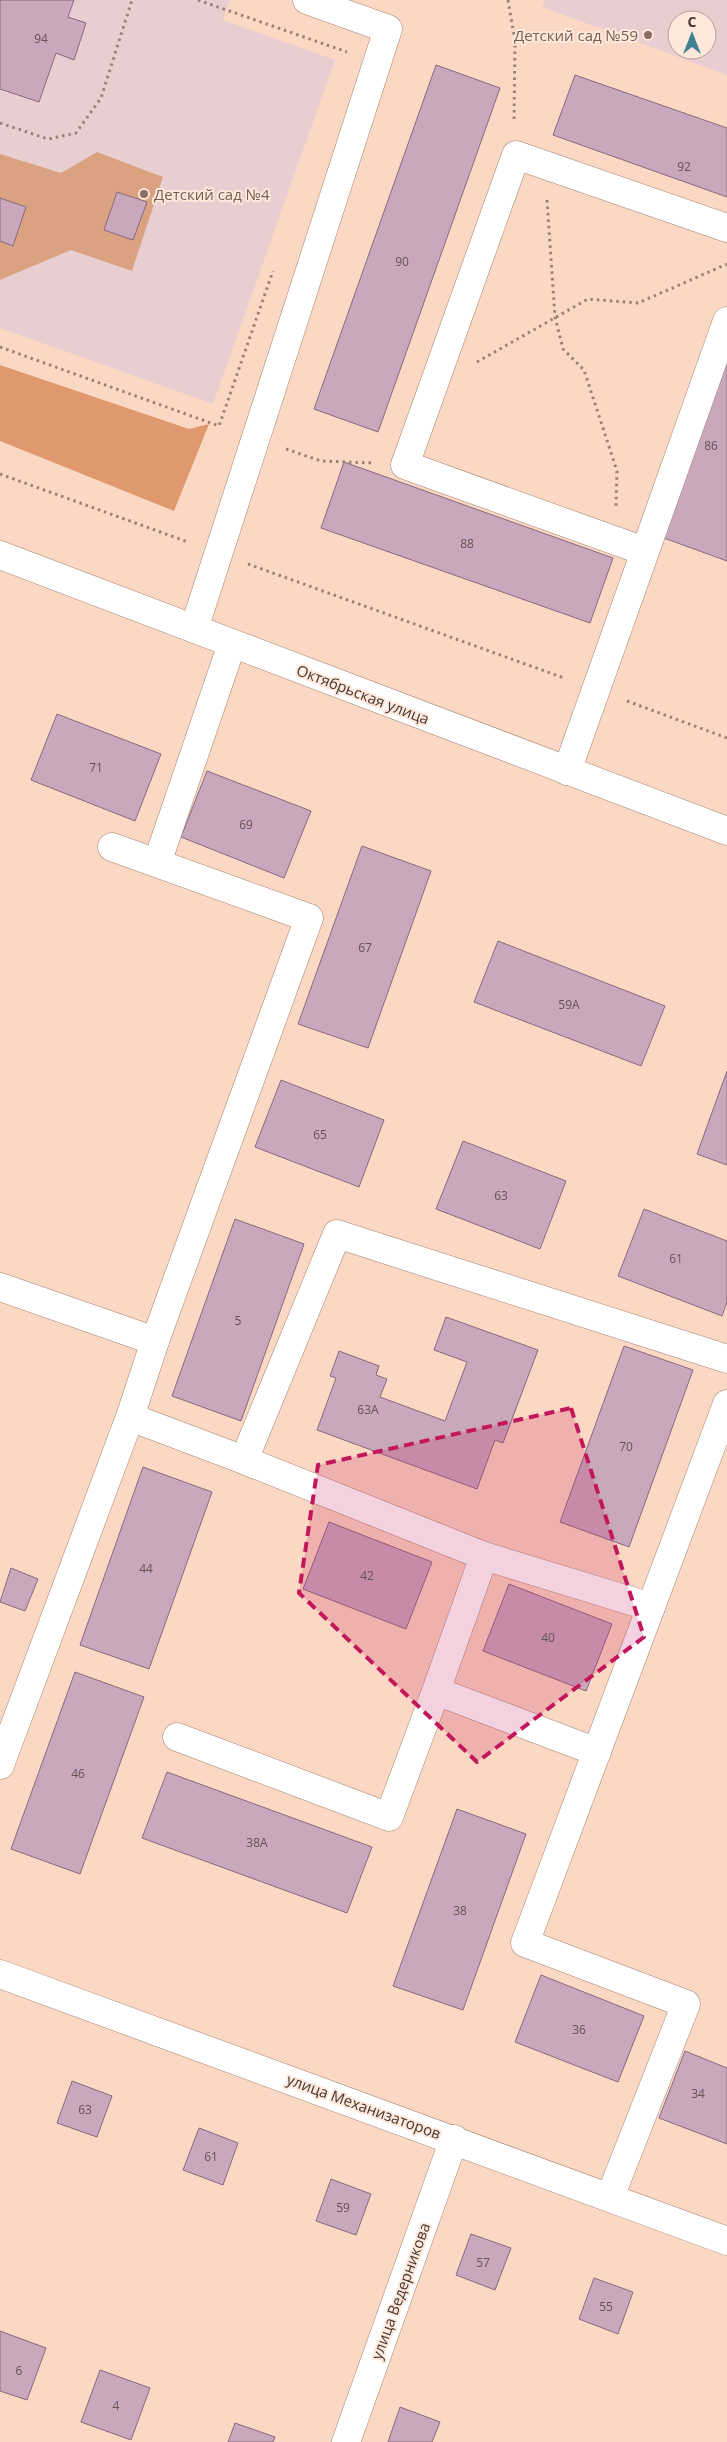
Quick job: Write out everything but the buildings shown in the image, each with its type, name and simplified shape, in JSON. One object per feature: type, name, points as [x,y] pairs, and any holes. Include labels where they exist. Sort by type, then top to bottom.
[{"type":"street","points":[[194,629],[220,554],[388,30],[307,0]]},
{"type":"street","points":[[644,551],[405,465],[516,155],[727,228]]},
{"type":"street","points":[[566,771],[597,690],[644,551],[727,321]]},
{"type":"street","name":"Октябрьская улица","points":[[0,555],[727,831]]},
{"type":"street","points":[[157,863],[232,644]]},
{"type":"street","points":[[0,1765],[130,1417],[155,1341],[309,918],[112,847]]},
{"type":"street","points":[[244,1460],[337,1234],[727,1359]]},
{"type":"street","points":[[0,1287],[155,1341]]},
{"type":"street","points":[[610,2197],[686,2004],[525,1943],[727,1404]]},
{"type":"street","points":[[130,1417],[244,1460],[484,1556],[651,1607]]},
{"type":"street","points":[[177,1737],[389,1817],[484,1556]]},
{"type":"street","points":[[436,1691],[597,1752]]},
{"type":"street","name":"улица Механизаторов","points":[[0,1974],[454,2139],[727,2241]]},
{"type":"street","name":"улица Ведерникова","points":[[346,2442],[454,2139]]},
{"type":"path","points":[[0,123],[48,139],[76,133],[101,98],[132,0]]},
{"type":"path","points":[[198,0],[348,52],[345,62]]},
{"type":"path","points":[[508,0],[514,41],[514,128],[545,165],[555,317],[563,349],[584,370],[617,471],[615,514],[644,551]]},
{"type":"path","points":[[433,387],[588,298],[638,303],[727,264]]},
{"type":"path","points":[[219,426],[274,267]]},
{"type":"path","points":[[0,347],[321,461],[405,465]]},
{"type":"path","points":[[0,474],[727,738]]},
{"type":"highlighted area","points":[[571,1408],[644,1637],[477,1762],[299,1593],[318,1465]]},
{"type":"shaded area","name":"Детский сад №4","points":[[0,0],[230,0],[223,20],[335,60],[213,404],[0,328]]},
{"type":"shaded area","name":"Детский сад №59","points":[[545,0],[727,0],[727,75],[686,60],[717,60],[717,10],[667,10],[667,53],[542,7]]},
{"type":"shaded area","points":[[97,152],[163,177],[132,271],[71,250],[0,280],[0,154],[61,173]]},
{"type":"shaded area","points":[[0,365],[189,429],[209,424],[174,511],[0,441]]},
{"type":"place","name":"Детский сад №59","points":[[648,35]]},
{"type":"place","name":"Детский сад №4","points":[[144,194]]}]
